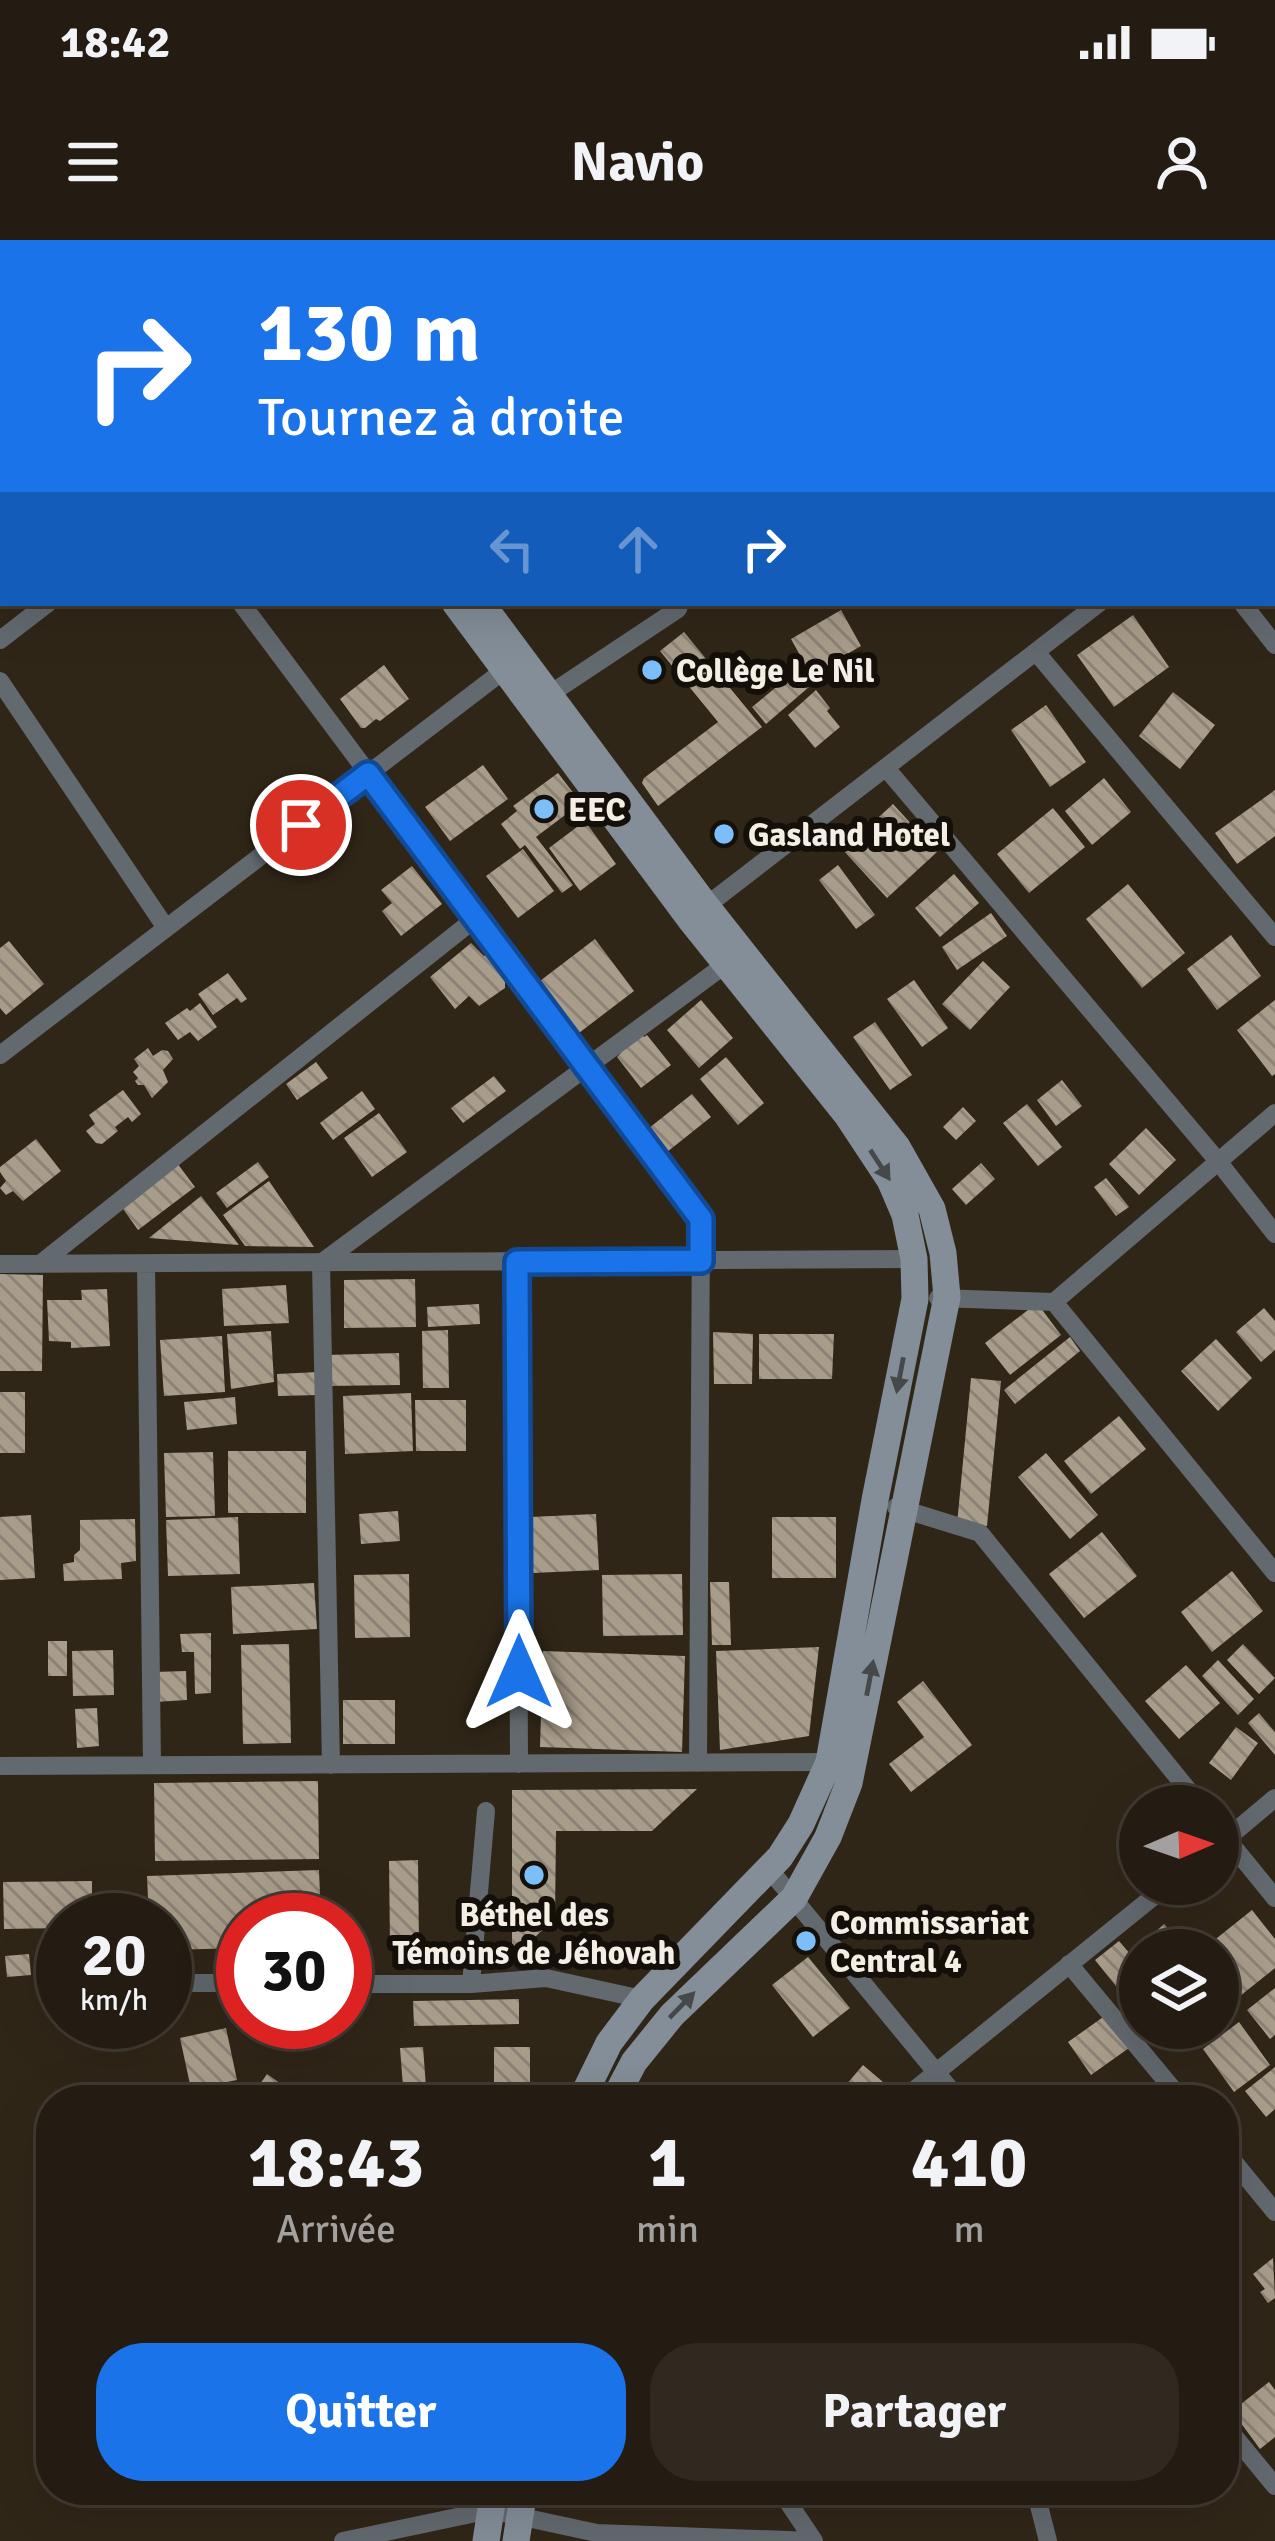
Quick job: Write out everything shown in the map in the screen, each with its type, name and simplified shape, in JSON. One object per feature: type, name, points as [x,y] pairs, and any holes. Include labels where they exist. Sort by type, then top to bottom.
[{"type":"main road","points":[[458,606],[513,664],[550,694],[706,906],[907,1162],[932,1209],[943,1253],[947,1297],[849,1783],[828,1837],[794,1898],[672,2015],[622,2085]]},
{"type":"main road","points":[[483,606],[513,664],[726,964],[847,1115],[890,1180],[914,1259],[915,1299],[829,1762],[801,1824],[769,1869],[642,1999],[609,2043],[588,2085]]},
{"type":"main road","points":[[486,2541],[491,2505]]},
{"type":"street","points":[[0,640],[44,606]]},
{"type":"street","points":[[243,606],[701,1219],[698,1763]]},
{"type":"street","points":[[550,694],[679,606]]},
{"type":"street","points":[[706,906],[1095,606]]},
{"type":"street","points":[[1244,606],[1275,644]]},
{"type":"street","points":[[1036,652],[1275,937]]},
{"type":"street","points":[[0,1055],[513,664]]},
{"type":"street","points":[[0,681],[166,928]]},
{"type":"street","points":[[886,768],[1275,1234]]},
{"type":"street","points":[[40,1264],[476,918]]},
{"type":"street","points":[[321,1263],[726,964]]},
{"type":"street","points":[[915,1299],[1054,1302],[1275,1113]]},
{"type":"street","points":[[0,1264],[914,1259]]},
{"type":"street","points":[[517,1262],[519,1764]]},
{"type":"street","points":[[321,1263],[331,1765]]},
{"type":"street","points":[[146,1264],[152,1766]]},
{"type":"street","points":[[1054,1302],[1275,1574]]},
{"type":"street","points":[[875,1500],[980,1533],[1184,1785]]},
{"type":"street","points":[[0,1766],[829,1762]]},
{"type":"street","points":[[1239,1824],[1275,1798]]},
{"type":"street","points":[[471,1984],[485,1811]]},
{"type":"street","points":[[1239,1857],[1275,1898]]},
{"type":"street","points":[[769,1869],[947,2085]]},
{"type":"street","points":[[920,2085],[1143,1905]]},
{"type":"street","points":[[1070,1964],[1171,2085]]},
{"type":"street","points":[[372,1984],[546,1978],[642,1999]]},
{"type":"street","points":[[1239,2168],[1275,2212]]},
{"type":"street","points":[[1239,2442],[1275,2486]]},
{"type":"street","points":[[343,2541],[474,2505]]},
{"type":"street","points":[[790,2505],[814,2541]]},
{"type":"street","points":[[1039,2505],[1048,2541]]},
{"type":"street","points":[[520,2516],[597,2533],[814,2541]]},
{"type":"building","points":[[841,610],[861,646],[811,675],[791,639]]},
{"type":"building","points":[[1133,615],[1169,667],[1114,707],[1077,655]]},
{"type":"building","points":[[684,632],[762,727],[658,806],[642,783],[644,778],[718,722],[660,651]]},
{"type":"building","points":[[384,665],[409,699],[380,721],[361,728],[340,699]]},
{"type":"building","points":[[797,670],[809,687],[766,724],[752,707]]},
{"type":"building","points":[[816,690],[840,727],[815,748],[788,715]]},
{"type":"building","points":[[1173,692],[1215,725],[1180,769],[1139,736]]},
{"type":"building","points":[[1046,705],[1086,762],[1050,787],[1011,730]]},
{"type":"building","points":[[483,765],[508,799],[450,841],[425,807]]},
{"type":"building","name":"EEC","points":[[558,773],[581,803],[536,837],[573,885],[562,893],[525,845],[520,849],[501,824],[517,811],[513,806]]},
{"type":"building","points":[[1104,778],[1131,812],[1092,845],[1065,811]]},
{"type":"building","points":[[1275,790],[1275,836],[1237,864],[1215,833]]},
{"type":"building","points":[[893,804],[937,852],[887,898],[843,850]]},
{"type":"building","points":[[1053,808],[1085,847],[1029,893],[997,854]]},
{"type":"building","points":[[585,821],[616,864],[580,891],[549,848]]},
{"type":"building","points":[[523,849],[554,891],[518,918],[486,876]]},
{"type":"building","points":[[838,865],[875,915],[856,929],[819,880]]},
{"type":"building","points":[[412,866],[442,904],[401,936],[382,911],[392,903],[381,890]]},
{"type":"building","points":[[954,874],[979,903],[940,937],[915,908]]},
{"type":"building","points":[[1128,884],[1185,953],[1142,988],[1086,919]]},
{"type":"building","points":[[991,913],[1007,936],[957,970],[942,947]]},
{"type":"building","points":[[1231,935],[1261,976],[1217,1010],[1187,969]]},
{"type":"building","points":[[595,939],[634,991],[575,1036],[536,984]]},
{"type":"building","points":[[9,941],[44,984],[6,1015],[0,1008],[0,948]]},
{"type":"building","points":[[471,943],[486,955],[505,988],[479,1006],[469,996],[455,1009],[430,977]]},
{"type":"building","points":[[983,961],[1010,987],[970,1030],[942,1004]]},
{"type":"building","points":[[228,973],[247,999],[241,1003],[237,998],[213,1015],[198,994]]},
{"type":"building","points":[[914,980],[948,1028],[922,1047],[887,999]]},
{"type":"building","points":[[701,1000],[733,1038],[699,1068],[667,1030]]},
{"type":"building","points":[[1275,1000],[1275,1074],[1272,1076],[1237,1030]]},
{"type":"building","points":[[200,1003],[217,1027],[198,1041],[190,1032],[178,1040],[165,1023]]},
{"type":"building","points":[[875,1022],[912,1075],[890,1090],[853,1037]]},
{"type":"building","points":[[641,1033],[671,1065],[641,1088],[617,1057]]},
{"type":"building","points":[[148,1048],[153,1056],[168,1051],[173,1059],[163,1070],[168,1082],[152,1098],[135,1081],[133,1072],[139,1066],[134,1059]]},
{"type":"building","points":[[726,1057],[764,1103],[738,1125],[700,1079]]},
{"type":"building","points":[[316,1062],[328,1078],[297,1100],[286,1084]]},
{"type":"building","points":[[494,1076],[506,1091],[463,1123],[451,1108]]},
{"type":"building","points":[[1062,1080],[1082,1106],[1056,1126],[1037,1100]]},
{"type":"building","points":[[123,1090],[141,1114],[132,1122],[128,1117],[102,1144],[96,1143],[86,1131],[95,1124],[89,1115]]},
{"type":"building","points":[[362,1091],[375,1109],[333,1140],[320,1123]]},
{"type":"building","points":[[692,1094],[711,1117],[662,1156],[644,1132]]},
{"type":"building","points":[[1027,1104],[1062,1147],[1038,1166],[1003,1123]]},
{"type":"building","points":[[963,1107],[976,1121],[956,1140],[943,1127]]},
{"type":"building","points":[[379,1113],[407,1152],[372,1177],[344,1138]]},
{"type":"building","points":[[1146,1128],[1176,1160],[1139,1195],[1109,1164]]},
{"type":"building","points":[[36,1139],[61,1171],[23,1201],[13,1191],[6,1195],[0,1188],[6,1181],[0,1167]]},
{"type":"building","points":[[258,1162],[269,1177],[227,1208],[216,1193]]},
{"type":"building","points":[[177,1163],[195,1187],[138,1230],[121,1206]]},
{"type":"building","points":[[981,1163],[995,1179],[966,1205],[952,1189]]},
{"type":"building","points":[[1106,1178],[1129,1207],[1116,1216],[1094,1187]]},
{"type":"building","points":[[269,1181],[314,1247],[245,1246],[223,1215]]},
{"type":"building","points":[[201,1196],[239,1245],[149,1238]]},
{"type":"building","points":[[0,1274],[43,1275],[42,1371],[0,1371]]},
{"type":"building","points":[[415,1279],[416,1327],[344,1328],[344,1280]]},
{"type":"building","points":[[286,1285],[289,1323],[224,1326],[222,1289]]},
{"type":"building","points":[[107,1289],[110,1346],[71,1348],[71,1342],[49,1341],[47,1300],[82,1300],[81,1290]]},
{"type":"building","points":[[1037,1303],[1061,1335],[1010,1375],[985,1343]]},
{"type":"building","points":[[479,1304],[480,1324],[428,1327],[427,1307]]},
{"type":"building","points":[[1264,1308],[1275,1321],[1275,1350],[1261,1362],[1236,1332]]},
{"type":"building","points":[[448,1330],[449,1388],[423,1388],[422,1331]]},
{"type":"building","points":[[271,1331],[274,1382],[231,1389],[227,1334]]},
{"type":"building","points":[[713,1332],[753,1334],[752,1384],[714,1384]]},
{"type":"building","points":[[759,1334],[834,1334],[832,1379],[759,1379]]},
{"type":"building","points":[[222,1336],[225,1392],[164,1396],[160,1340]]},
{"type":"building","points":[[1070,1337],[1080,1351],[1015,1404],[1004,1390]]},
{"type":"building","points":[[1216,1339],[1252,1378],[1218,1411],[1181,1371]]},
{"type":"building","points":[[399,1353],[400,1385],[327,1386],[326,1355]]},
{"type":"building","points":[[318,1372],[319,1395],[278,1396],[277,1374]]},
{"type":"building","points":[[971,1378],[1001,1381],[987,1526],[957,1524]]},
{"type":"building","points":[[0,1392],[25,1392],[25,1453],[0,1453]]},
{"type":"building","points":[[411,1393],[413,1451],[345,1454],[343,1396]]},
{"type":"building","points":[[235,1397],[237,1424],[187,1430],[184,1402]]},
{"type":"building","points":[[415,1400],[466,1400],[466,1451],[416,1451]]},
{"type":"building","points":[[1119,1416],[1146,1449],[1091,1494],[1064,1461]]},
{"type":"building","points":[[228,1451],[306,1451],[306,1513],[228,1513]]},
{"type":"building","points":[[213,1452],[215,1516],[166,1517],[164,1453]]},
{"type":"building","points":[[1046,1453],[1098,1515],[1070,1539],[1018,1477]]},
{"type":"building","points":[[398,1511],[400,1541],[361,1544],[359,1514]]},
{"type":"building","points":[[596,1514],[599,1570],[533,1573],[530,1517]]},
{"type":"building","points":[[31,1515],[35,1578],[0,1580],[0,1517]]},
{"type":"building","points":[[238,1517],[240,1574],[168,1576],[166,1520]]},
{"type":"building","points":[[772,1517],[836,1517],[836,1578],[772,1578]]},
{"type":"building","points":[[135,1519],[136,1561],[121,1563],[122,1579],[64,1581],[63,1564],[74,1562],[80,1550],[80,1520]]},
{"type":"building","points":[[1102,1532],[1137,1576],[1084,1618],[1049,1574]]},
{"type":"building","points":[[1232,1571],[1263,1611],[1212,1652],[1181,1612]]},
{"type":"building","points":[[409,1574],[410,1637],[355,1638],[354,1575]]},
{"type":"building","points":[[682,1574],[683,1635],[603,1636],[602,1575]]},
{"type":"building","points":[[710,1582],[729,1582],[731,1645],[712,1645]]},
{"type":"building","points":[[314,1583],[317,1629],[233,1634],[231,1587]]},
{"type":"building","points":[[211,1633],[211,1693],[195,1694],[194,1652],[182,1652],[180,1634]]},
{"type":"building","points":[[48,1641],[67,1641],[67,1676],[48,1676]]},
{"type":"building","points":[[289,1644],[291,1743],[243,1744],[241,1645]]},
{"type":"building","points":[[1243,1644],[1275,1678],[1259,1694],[1227,1660]]},
{"type":"building","points":[[819,1647],[809,1736],[720,1750],[716,1651]]},
{"type":"building","points":[[113,1650],[114,1695],[73,1696],[72,1651]]},
{"type":"building","points":[[543,1651],[685,1656],[682,1752],[540,1747]]},
{"type":"building","points":[[1218,1660],[1254,1699],[1238,1715],[1202,1676]]},
{"type":"building","points":[[1186,1665],[1220,1703],[1179,1739],[1145,1701]]},
{"type":"building","points":[[186,1671],[187,1700],[155,1702],[154,1672]]},
{"type":"building","points":[[923,1681],[972,1745],[911,1792],[889,1764],[924,1737],[897,1702]]},
{"type":"building","points":[[343,1700],[395,1700],[395,1744],[343,1744]]},
{"type":"building","points":[[97,1708],[99,1746],[77,1748],[75,1709]]},
{"type":"building","points":[[1259,1713],[1275,1732],[1275,1755],[1248,1723]]},
{"type":"building","points":[[1236,1727],[1258,1743],[1231,1780],[1209,1763]]},
{"type":"building","points":[[318,1781],[319,1859],[155,1861],[154,1783]]},
{"type":"building","name":"Béthel des Témoins de Jéhovah","points":[[697,1789],[652,1831],[556,1831],[555,1918],[512,1959],[512,1790]]},
{"type":"building","points":[[418,1860],[419,1945],[390,1946],[389,1861]]},
{"type":"building","points":[[319,1870],[320,1893],[216,1893],[216,1949],[192,1949],[192,1893],[148,1893],[147,1876]]},
{"type":"building","points":[[92,1881],[92,1893],[36,1893],[36,1928],[4,1929],[3,1882]]},
{"type":"building","points":[[1252,1910],[1275,1939],[1275,1968],[1240,1996],[1239,1929],[1228,1929]]},
{"type":"building","points":[[1119,1941],[1119,1990],[1095,1960]]},
{"type":"building","points":[[29,1954],[31,1975],[7,1977],[5,1956]]},
{"type":"building","points":[[808,1957],[850,2008],[813,2037],[772,1985]]},
{"type":"building","points":[[1275,1988],[1275,2035],[1270,2039],[1247,2010]]},
{"type":"building","points":[[519,1999],[519,2024],[414,2026],[413,2001]]},
{"type":"building","points":[[1106,2015],[1119,2034],[1119,2049],[1128,2049],[1091,2075],[1068,2042]]},
{"type":"building","points":[[1239,2022],[1270,2065],[1239,2088],[1229,2085],[1203,2049],[1239,2049]]},
{"type":"building","points":[[216,2030],[216,2049],[230,2049],[237,2080],[190,2085],[182,2049],[192,2049],[192,2035]]},
{"type":"building","points":[[423,2047],[426,2085],[403,2085],[400,2048]]},
{"type":"building","points":[[494,2047],[530,2047],[530,2085],[494,2085]]},
{"type":"building","points":[[863,2065],[886,2085],[846,2085]]},
{"type":"building","points":[[1275,2067],[1275,2109],[1266,2117],[1245,2091]]},
{"type":"building","points":[[267,2074],[283,2085],[259,2085]]},
{"type":"building","points":[[1273,2258],[1275,2298],[1268,2303],[1260,2292],[1265,2289],[1253,2274]]},
{"type":"building","points":[[1269,2382],[1275,2390],[1275,2437],[1260,2449],[1239,2420],[1239,2406]]},
{"type":"place","name":"Collège Le Nil","points":[[652,670]]},
{"type":"place","name":"EEC","points":[[544,809]]},
{"type":"place","name":"Gasland Hotel","points":[[724,834]]},
{"type":"place","name":"Béthel des Témoins de Jéhovah","points":[[534,1875]]},
{"type":"place","name":"Commissariat Central 4","points":[[806,1941]]},
{"type":"route","points":[[301,825],[368,774],[701,1219],[701,1261],[517,1262],[519,1672]]}]
